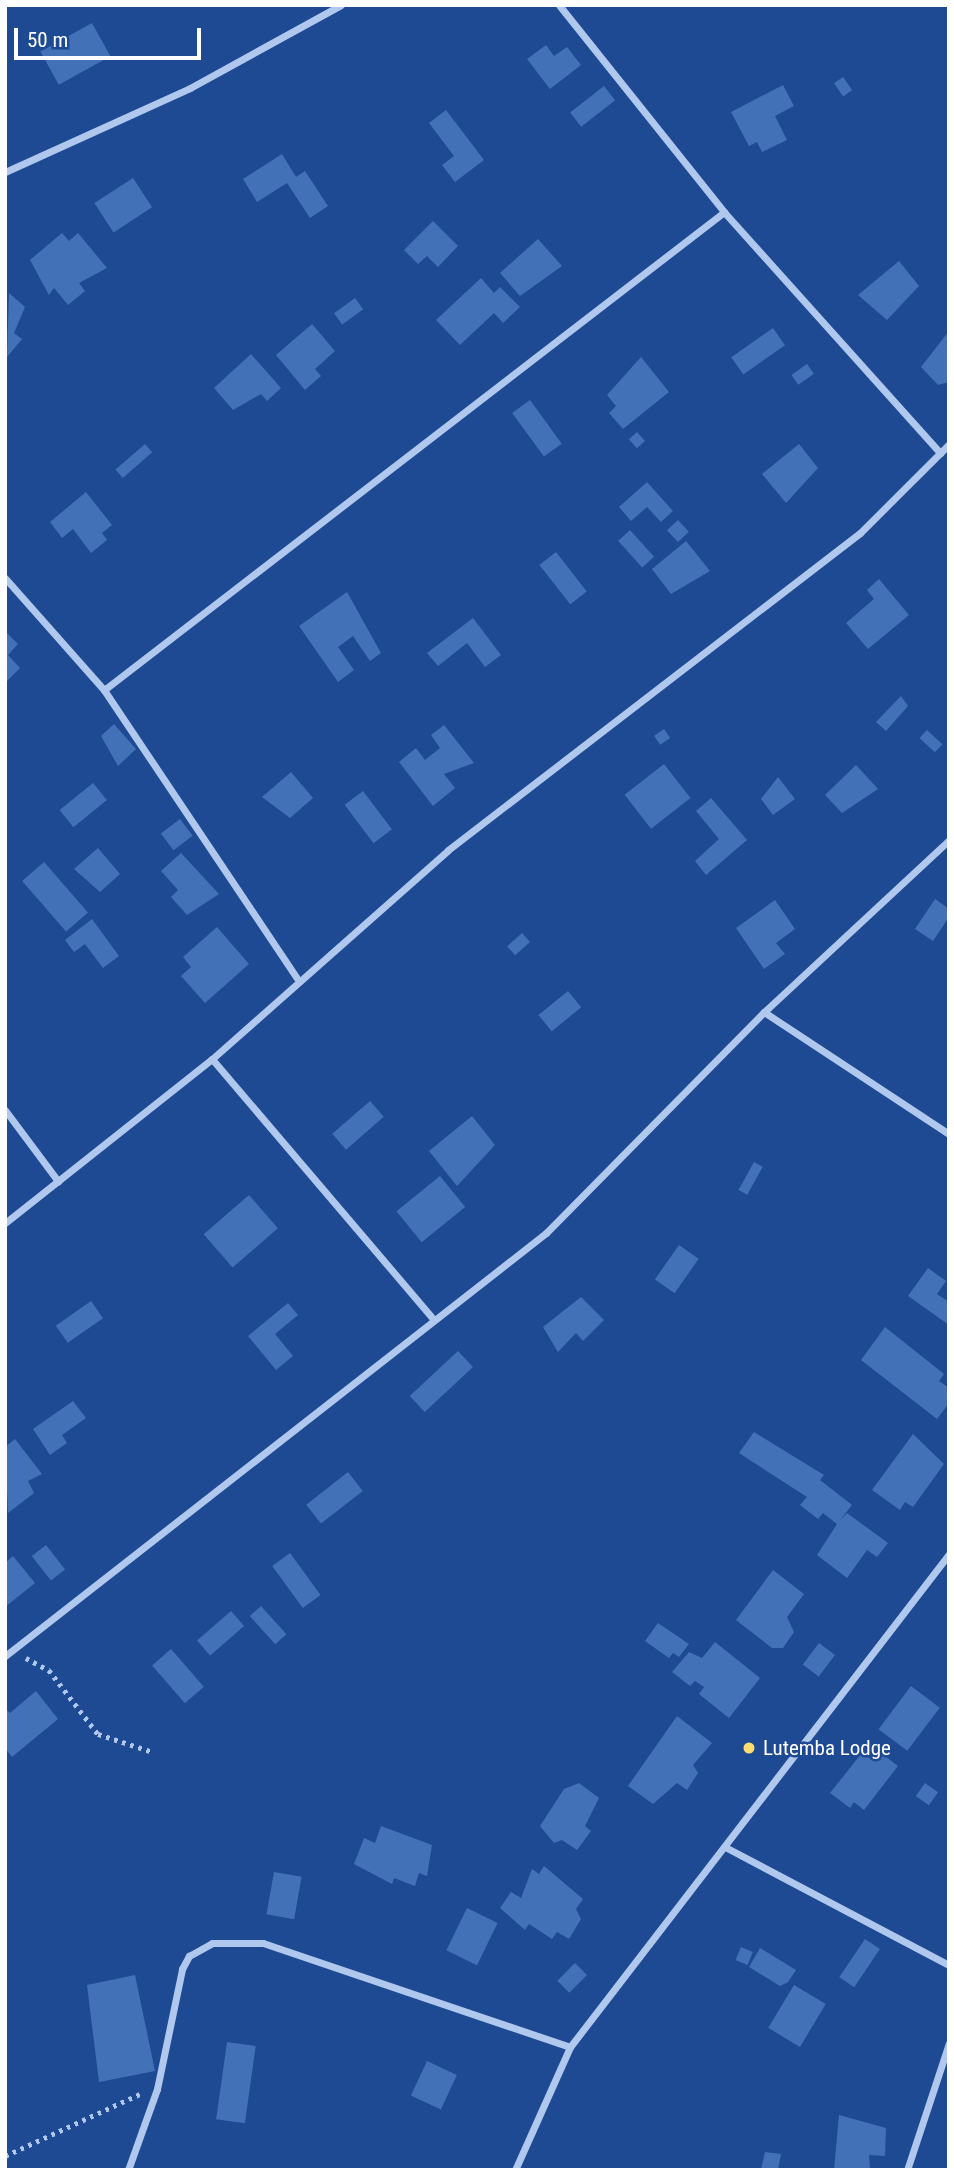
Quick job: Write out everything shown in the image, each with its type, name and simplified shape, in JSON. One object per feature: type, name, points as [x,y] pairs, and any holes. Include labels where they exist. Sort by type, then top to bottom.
[{"type":"street","points":[[320,5],[324,13]]},
{"type":"street","points":[[6,168],[190,88],[341,5]]},
{"type":"street","points":[[559,5],[724,212],[940,453]]},
{"type":"street","points":[[104,690],[724,212]]},
{"type":"street","points":[[5,1223],[212,1059],[297,978],[448,850],[860,533],[949,444]]},
{"type":"street","points":[[5,578],[104,690],[297,978]]},
{"type":"street","points":[[7,1655],[546,1233],[764,1012],[949,840]]},
{"type":"street","points":[[764,1012],[949,1134]]},
{"type":"street","points":[[212,1059],[433,1319]]},
{"type":"street","points":[[5,1110],[58,1181]]},
{"type":"street","points":[[515,2170],[570,2047],[727,1848],[949,1554]]},
{"type":"street","points":[[727,1848],[949,1965]]},
{"type":"street","points":[[128,2170],[157,2089],[182,1969],[193,1952],[221,1941],[263,1943],[570,2047]]},
{"type":"street","points":[[907,2170],[949,2043]]},
{"type":"path","points":[[7,1655],[44,1665],[98,1734],[150,1751]]},
{"type":"path","points":[[5,2157],[157,2089]]},
{"type":"building","points":[[92,23],[110,56],[59,85],[40,52]]},
{"type":"building","points":[[546,45],[554,56],[567,47],[581,65],[550,89],[527,59]]},
{"type":"building","points":[[843,77],[852,90],[843,96],[834,83]]},
{"type":"building","points":[[783,85],[794,106],[775,116],[787,140],[762,152],[757,142],[749,146],[731,112]]},
{"type":"building","points":[[604,86],[615,100],[581,127],[570,112]]},
{"type":"building","points":[[446,110],[484,160],[455,182],[442,165],[454,156],[429,123]]},
{"type":"building","points":[[282,154],[296,177],[305,171],[328,206],[310,218],[287,183],[257,202],[243,179]]},
{"type":"building","points":[[133,178],[152,207],[113,232],[94,203]]},
{"type":"building","points":[[433,221],[458,246],[438,267],[427,256],[418,264],[404,250]]},
{"type":"building","points":[[62,233],[69,241],[78,233],[107,268],[79,283],[85,291],[68,305],[54,288],[49,295],[30,260]]},
{"type":"building","points":[[538,239],[562,266],[520,296],[500,273]]},
{"type":"building","points":[[899,261],[919,286],[887,320],[858,295]]},
{"type":"building","points":[[481,278],[494,293],[500,287],[520,307],[503,323],[494,313],[460,345],[436,320]]},
{"type":"building","points":[[9,293],[25,307],[14,333],[22,339],[7,357]]},
{"type":"building","points":[[355,298],[363,309],[342,325],[334,313]]},
{"type":"building","points":[[312,324],[335,351],[315,369],[321,376],[305,390],[276,355]]},
{"type":"building","points":[[773,328],[785,345],[743,374],[731,357]]},
{"type":"building","points":[[949,331],[949,382],[938,385],[921,367]]},
{"type":"building","points":[[251,354],[281,388],[267,401],[261,394],[233,410],[214,388]]},
{"type":"building","points":[[641,357],[669,392],[623,429],[609,413],[616,406],[607,395]]},
{"type":"building","points":[[807,364],[814,374],[798,385],[791,375]]},
{"type":"building","points":[[530,400],[562,444],[544,457],[512,413]]},
{"type":"building","points":[[637,432],[645,441],[637,448],[629,439]]},
{"type":"building","points":[[145,444],[152,452],[123,478],[116,470]]},
{"type":"building","points":[[799,444],[818,468],[786,503],[762,474]]},
{"type":"building","points":[[647,482],[673,511],[661,522],[647,507],[631,521],[619,507]]},
{"type":"building","points":[[86,492],[112,525],[102,533],[107,540],[91,553],[73,529],[62,538],[50,522]]},
{"type":"building","points":[[678,520],[689,532],[678,542],[667,530]]},
{"type":"building","points":[[630,530],[654,557],[642,567],[618,541]]},
{"type":"building","points":[[686,541],[710,571],[671,594],[652,569]]},
{"type":"building","points":[[556,552],[587,591],[570,604],[539,565]]},
{"type":"building","points":[[879,579],[909,615],[868,649],[846,623],[874,599],[867,590]]},
{"type":"building","points":[[347,592],[381,653],[370,661],[353,636],[338,647],[354,670],[338,682],[299,626]]},
{"type":"building","points":[[473,618],[501,655],[485,667],[467,643],[438,666],[427,653]]},
{"type":"building","points":[[5,631],[18,644],[8,655],[20,668],[5,683]]},
{"type":"building","points":[[901,696],[908,706],[886,731],[876,722]]},
{"type":"building","points":[[114,724],[136,749],[118,766],[101,736]]},
{"type":"building","points":[[444,725],[474,763],[444,774],[455,788],[433,806],[399,762],[416,748],[425,760],[440,748],[431,735]]},
{"type":"building","points":[[664,729],[670,738],[660,745],[654,736]]},
{"type":"building","points":[[927,730],[942,744],[935,752],[919,738]]},
{"type":"building","points":[[664,764],[690,798],[651,829],[625,795]]},
{"type":"building","points":[[856,765],[878,789],[842,813],[825,795]]},
{"type":"building","points":[[291,772],[313,798],[290,818],[262,797]]},
{"type":"building","points":[[778,777],[795,799],[773,815],[761,799]]},
{"type":"building","points":[[93,783],[107,800],[73,827],[60,810]]},
{"type":"building","points":[[363,791],[392,829],[374,843],[345,805]]},
{"type":"building","points":[[711,798],[747,840],[706,875],[695,861],[719,839],[696,811]]},
{"type":"building","points":[[180,819],[193,836],[173,850],[161,833]]},
{"type":"building","points":[[98,848],[120,874],[100,892],[74,869]]},
{"type":"building","points":[[181,853],[219,894],[187,915],[171,897],[178,890],[161,871]]},
{"type":"building","points":[[44,862],[88,913],[66,932],[22,881]]},
{"type":"building","points":[[935,899],[949,909],[949,917],[933,941],[915,929]]},
{"type":"building","points":[[775,900],[795,929],[776,943],[785,954],[764,969],[736,928]]},
{"type":"building","points":[[92,919],[119,956],[103,968],[85,944],[74,952],[65,940]]},
{"type":"building","points":[[217,927],[249,964],[205,1003],[181,976],[191,967],[183,957]]},
{"type":"building","points":[[522,933],[530,942],[515,955],[507,946]]},
{"type":"building","points":[[568,991],[581,1007],[552,1031],[538,1015]]},
{"type":"building","points":[[370,1101],[384,1117],[346,1150],[332,1134]]},
{"type":"building","points":[[472,1116],[495,1145],[457,1186],[429,1151]]},
{"type":"building","points":[[754,1162],[763,1167],[747,1195],[738,1190]]},
{"type":"building","points":[[440,1176],[465,1207],[422,1242],[396,1211]]},
{"type":"building","points":[[249,1195],[278,1228],[233,1268],[204,1234]]},
{"type":"building","points":[[679,1245],[699,1259],[675,1293],[655,1279]]},
{"type":"building","points":[[928,1268],[946,1281],[937,1294],[949,1302],[949,1325],[908,1296]]},
{"type":"building","points":[[581,1297],[604,1320],[583,1341],[576,1333],[558,1352],[543,1327]]},
{"type":"building","points":[[91,1301],[103,1318],[68,1343],[56,1326]]},
{"type":"building","points":[[288,1303],[298,1315],[275,1334],[293,1356],[276,1370],[248,1336]]},
{"type":"building","points":[[885,1327],[944,1374],[939,1381],[949,1388],[949,1403],[937,1419],[861,1360]]},
{"type":"building","points":[[458,1351],[473,1367],[425,1412],[410,1396]]},
{"type":"building","points":[[73,1401],[86,1418],[62,1435],[67,1443],[50,1455],[33,1429]]},
{"type":"building","points":[[754,1432],[824,1475],[820,1480],[852,1505],[840,1520],[847,1513],[888,1543],[877,1557],[867,1550],[847,1578],[817,1555],[837,1524],[823,1513],[818,1519],[800,1505],[807,1497],[739,1453]]},
{"type":"building","points":[[913,1434],[944,1464],[913,1507],[905,1502],[900,1510],[872,1490]]},
{"type":"building","points":[[15,1439],[42,1474],[28,1481],[34,1493],[8,1513],[5,1447]]},
{"type":"building","points":[[348,1472],[363,1491],[321,1524],[306,1505]]},
{"type":"building","points":[[46,1545],[65,1569],[51,1581],[32,1556]]},
{"type":"building","points":[[290,1553],[321,1595],[303,1608],[272,1566]]},
{"type":"building","points":[[13,1556],[35,1583],[5,1607],[5,1563]]},
{"type":"building","points":[[773,1570],[804,1594],[787,1617],[794,1632],[783,1648],[772,1648],[736,1620]]},
{"type":"building","points":[[261,1606],[286,1634],[275,1644],[250,1616]]},
{"type":"building","points":[[231,1611],[244,1626],[210,1656],[197,1641]]},
{"type":"building","points":[[658,1623],[689,1644],[679,1657],[673,1653],[669,1658],[645,1641]]},
{"type":"building","points":[[715,1642],[760,1678],[729,1718],[699,1694],[704,1687],[695,1681],[690,1686],[672,1672],[689,1652],[702,1658]]},
{"type":"building","points":[[819,1643],[835,1655],[819,1677],[803,1665]]},
{"type":"building","points":[[171,1649],[204,1687],[185,1703],[152,1665]]},
{"type":"building","points":[[911,1686],[940,1708],[907,1751],[879,1729]]},
{"type":"building","points":[[36,1691],[58,1719],[12,1757],[5,1748],[5,1708],[10,1713]]},
{"type":"building","points":[[677,1716],[712,1743],[693,1765],[698,1773],[687,1790],[677,1783],[653,1804],[628,1786]]},
{"type":"building","points":[[869,1744],[898,1766],[864,1810],[854,1802],[850,1808],[830,1793]]},
{"type":"building","points":[[579,1783],[599,1798],[585,1826],[591,1831],[577,1850],[562,1840],[554,1843],[540,1826],[564,1789]]},
{"type":"building","points":[[925,1783],[938,1792],[929,1805],[916,1796]]},
{"type":"building","points":[[381,1826],[432,1845],[427,1876],[419,1873],[415,1886],[394,1878],[392,1884],[354,1864],[364,1838],[375,1843]]},
{"type":"building","points":[[544,1866],[583,1899],[576,1909],[581,1919],[569,1939],[557,1932],[552,1939],[529,1924],[525,1930],[500,1908],[511,1892],[521,1898],[532,1869],[539,1874]]},
{"type":"building","points":[[274,1872],[302,1877],[294,1919],[267,1914]]},
{"type":"building","points":[[467,1908],[498,1923],[477,1965],[446,1950]]},
{"type":"building","points":[[865,1939],[880,1949],[854,1987],[839,1977]]},
{"type":"building","points":[[741,1947],[753,1952],[747,1965],[736,1960]]},
{"type":"building","points":[[760,1948],[796,1970],[788,1982],[780,1986],[749,1967]]},
{"type":"building","points":[[575,1963],[587,1975],[569,1993],[557,1981]]},
{"type":"building","points":[[135,1975],[155,2071],[99,2082],[87,1985]]},
{"type":"building","points":[[794,1985],[826,2004],[800,2047],[768,2028]]},
{"type":"building","points":[[227,2042],[256,2046],[245,2123],[216,2119]]},
{"type":"building","points":[[427,2061],[457,2075],[441,2109],[411,2095]]},
{"type":"building","points":[[839,2115],[886,2128],[885,2156],[869,2155],[870,2170],[834,2170]]},
{"type":"building","points":[[765,2152],[781,2154],[778,2170],[761,2170]]},
{"type":"place","name":"Lutemba Lodge","points":[[749,1748]]}]
